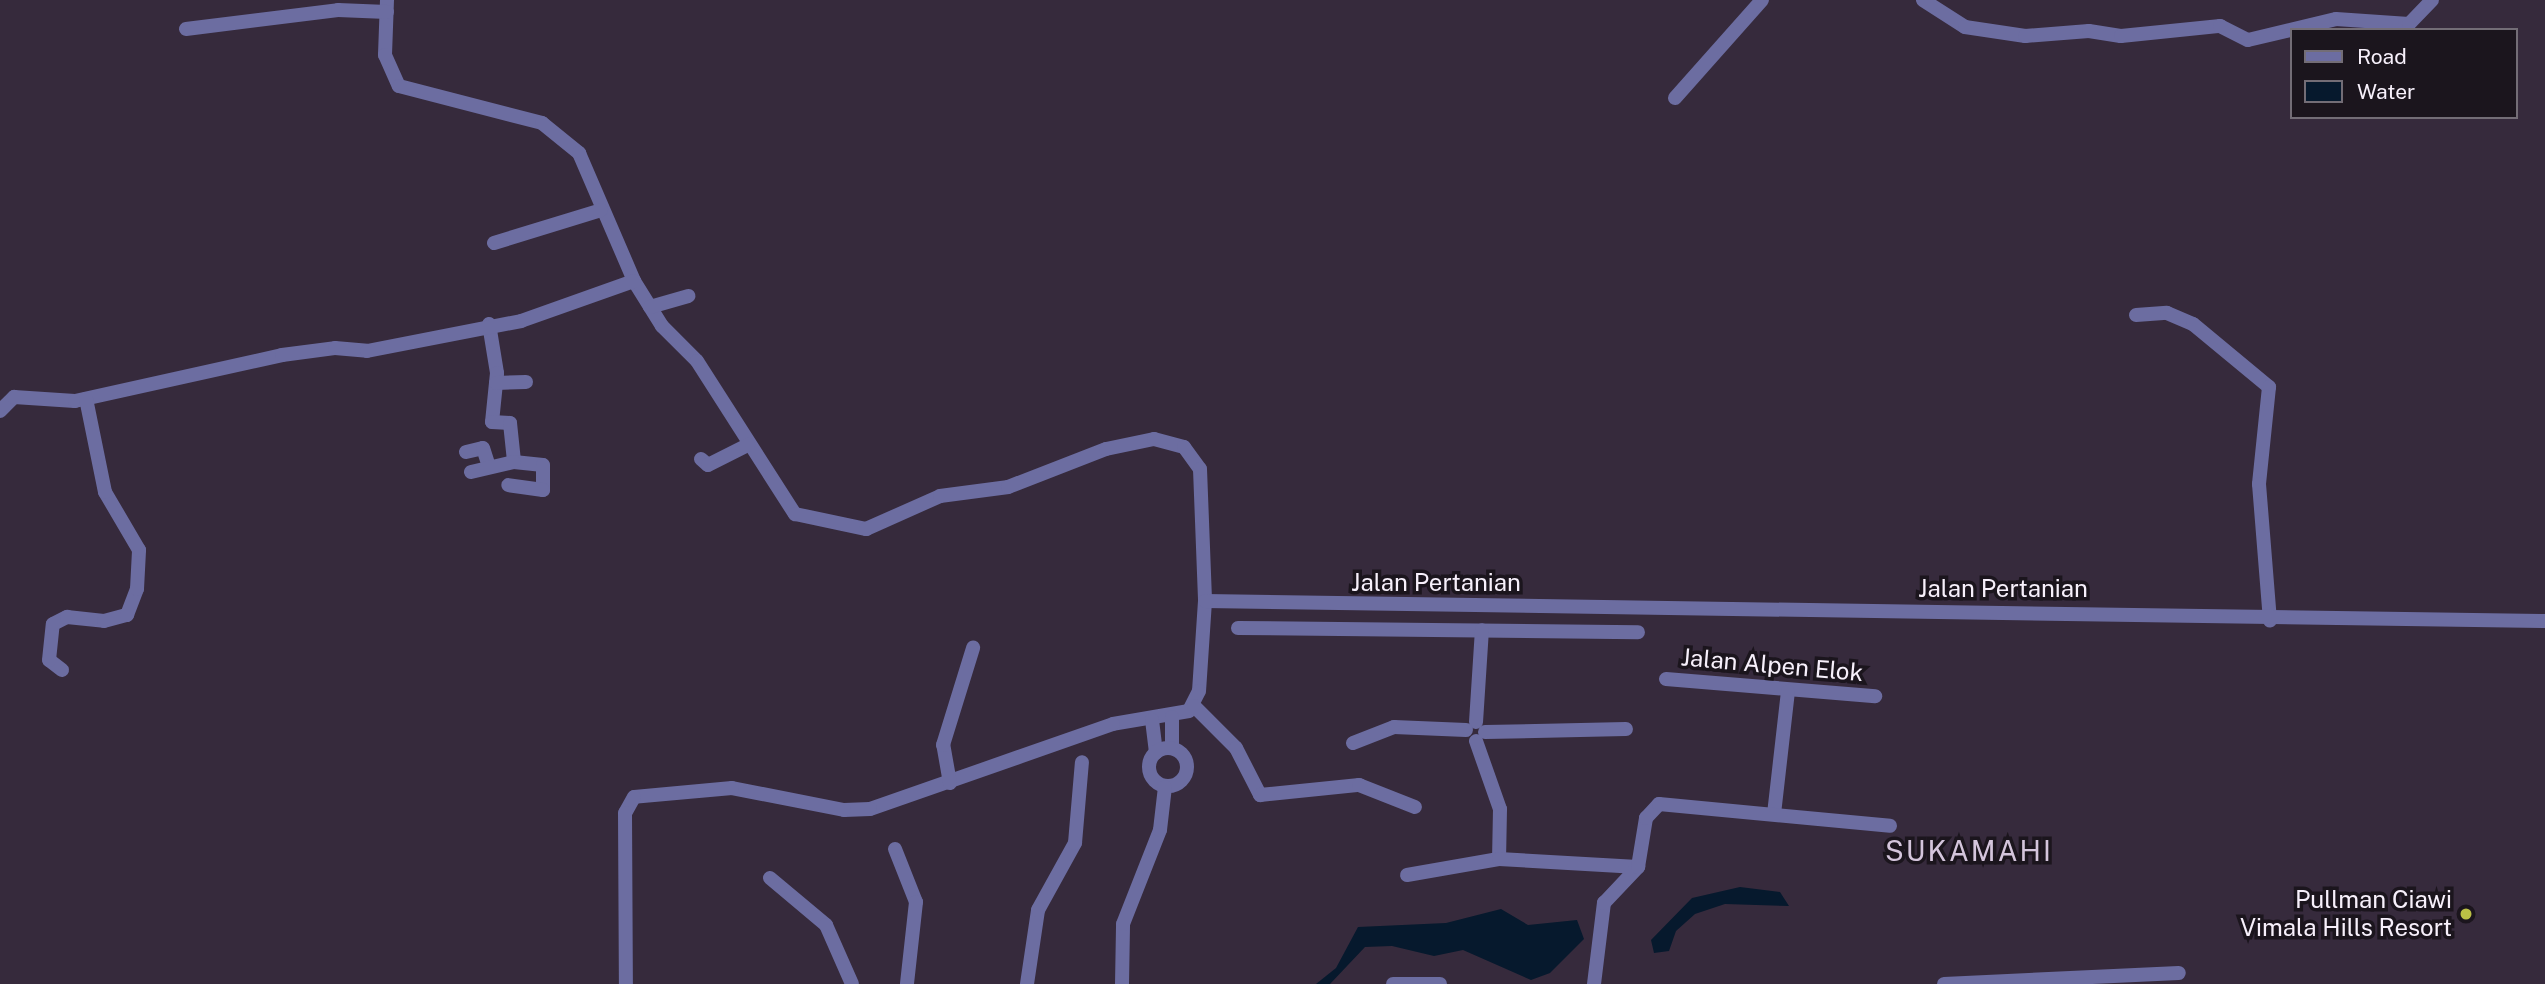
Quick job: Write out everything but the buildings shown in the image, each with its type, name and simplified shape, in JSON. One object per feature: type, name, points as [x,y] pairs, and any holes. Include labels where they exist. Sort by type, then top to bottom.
[{"type":"street","points":[[1675,98],[1762,0]]},
{"type":"street","points":[[1923,0],[1965,27],[2025,36],[2090,31],[2121,37],[2220,26],[2248,40],[2290,30]]},
{"type":"street","points":[[2298,28],[2336,19],[2409,24],[2432,0]]},
{"type":"street","points":[[186,30],[387,6],[385,55],[399,86],[542,123],[579,153],[601,210],[634,281],[650,307],[697,361],[748,445],[795,514],[866,529],[940,496],[1008,487],[1106,449],[1171,442],[1194,455],[1200,469],[1205,601],[1194,706]]},
{"type":"street","points":[[494,243],[601,210]]},
{"type":"street","points":[[0,411],[23,396],[86,399],[282,355],[335,348],[368,351],[552,313],[634,281]]},
{"type":"street","points":[[650,307],[688,296]]},
{"type":"street","points":[[2136,315],[2167,313],[2193,324],[2269,387],[2259,484],[2270,621]]},
{"type":"street","points":[[489,324],[496,383],[492,422],[510,424],[514,461]]},
{"type":"street","points":[[496,383],[526,382]]},
{"type":"street","points":[[62,670],[50,664],[53,624],[67,617],[104,621],[127,615],[137,589],[139,550],[120,526],[101,482],[86,399]]},
{"type":"street","points":[[701,458],[708,466],[748,445]]},
{"type":"street","points":[[466,452],[483,448],[489,466]]},
{"type":"street","points":[[471,472],[514,461],[542,465],[543,490],[508,485]]},
{"type":"street","name":"Jalan Pertanian","points":[[1205,601],[2122,612],[2270,621],[2545,621]]},
{"type":"street","points":[[1238,628],[1637,632]]},
{"type":"street","points":[[1482,630],[1475,731],[1500,809],[1499,859]]},
{"type":"street","points":[[950,783],[943,745],[972,648]]},
{"type":"street","name":"Jalan Alpen Elok","points":[[1666,679],[1788,692],[1875,696]]},
{"type":"street","points":[[1774,814],[1788,692]]},
{"type":"street","points":[[626,984],[625,813],[634,797],[732,788],[859,811],[950,783],[1105,727],[1172,717],[1194,706]]},
{"type":"street","points":[[1194,706],[1236,748],[1260,795],[1359,785],[1415,807]]},
{"type":"street","points":[[1172,717],[1172,748]]},
{"type":"street","points":[[1152,720],[1156,753],[1150,772],[1165,787]]},
{"type":"street","points":[[1353,743],[1394,727],[1475,731],[1626,729]]},
{"type":"street","points":[[1156,753],[1172,748]]},
{"type":"street","points":[[1122,984],[1123,923],[1160,830],[1165,787],[1186,773],[1184,757],[1172,748]]},
{"type":"street","points":[[1027,984],[1034,923],[1075,843],[1082,762]]},
{"type":"street","points":[[1594,984],[1604,903],[1637,867],[1646,818],[1659,804],[1890,826]]},
{"type":"street","points":[[895,849],[916,902],[907,984]]},
{"type":"street","points":[[1407,875],[1499,859],[1637,867]]},
{"type":"street","points":[[771,878],[826,925],[852,984]]},
{"type":"street","points":[[1950,984],[2179,972]]},
{"type":"street","points":[[1393,984],[1440,984]]},
{"type":"water","points":[[1740,887],[1780,892],[1789,906],[1725,904],[1695,914],[1676,931],[1669,951],[1654,953],[1651,940],[1692,898]]},
{"type":"water","points":[[1501,909],[1528,925],[1577,920],[1584,939],[1550,973],[1531,980],[1463,950],[1434,956],[1392,946],[1365,947],[1330,984],[1316,984],[1336,968],[1358,927],[1446,923]]},
{"type":"place","name":"Pullman Ciawi Vimala Hills Resort","points":[[2466,914]]},
{"type":"district","name":"SUKAMAHI","points":[[1969,851]]}]
